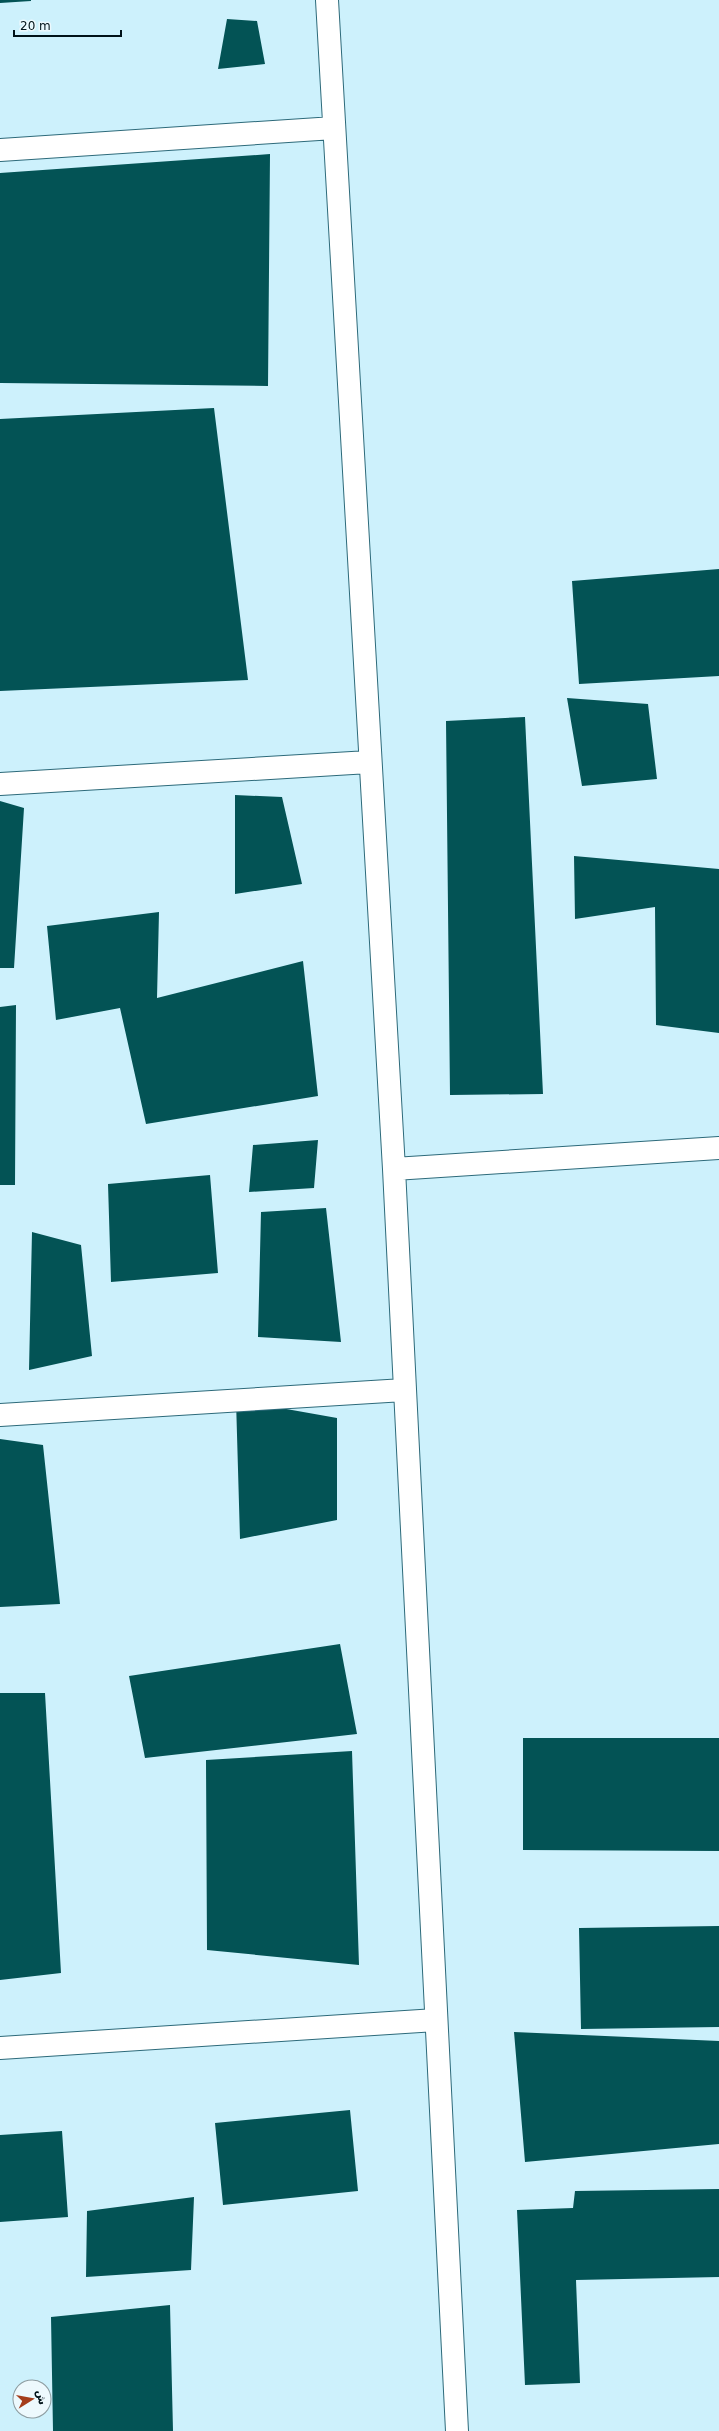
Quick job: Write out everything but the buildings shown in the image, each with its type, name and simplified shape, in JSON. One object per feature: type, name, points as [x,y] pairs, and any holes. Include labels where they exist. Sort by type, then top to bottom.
[{"type":"street","points":[[327,0],[369,762],[394,1169],[457,2431]]},
{"type":"street","points":[[0,150],[334,128]]},
{"type":"street","points":[[0,784],[369,762]]},
{"type":"street","points":[[394,1169],[719,1148]]},
{"type":"street","points":[[0,1415],[404,1390]]},
{"type":"street","points":[[0,2048],[436,2020]]}]
